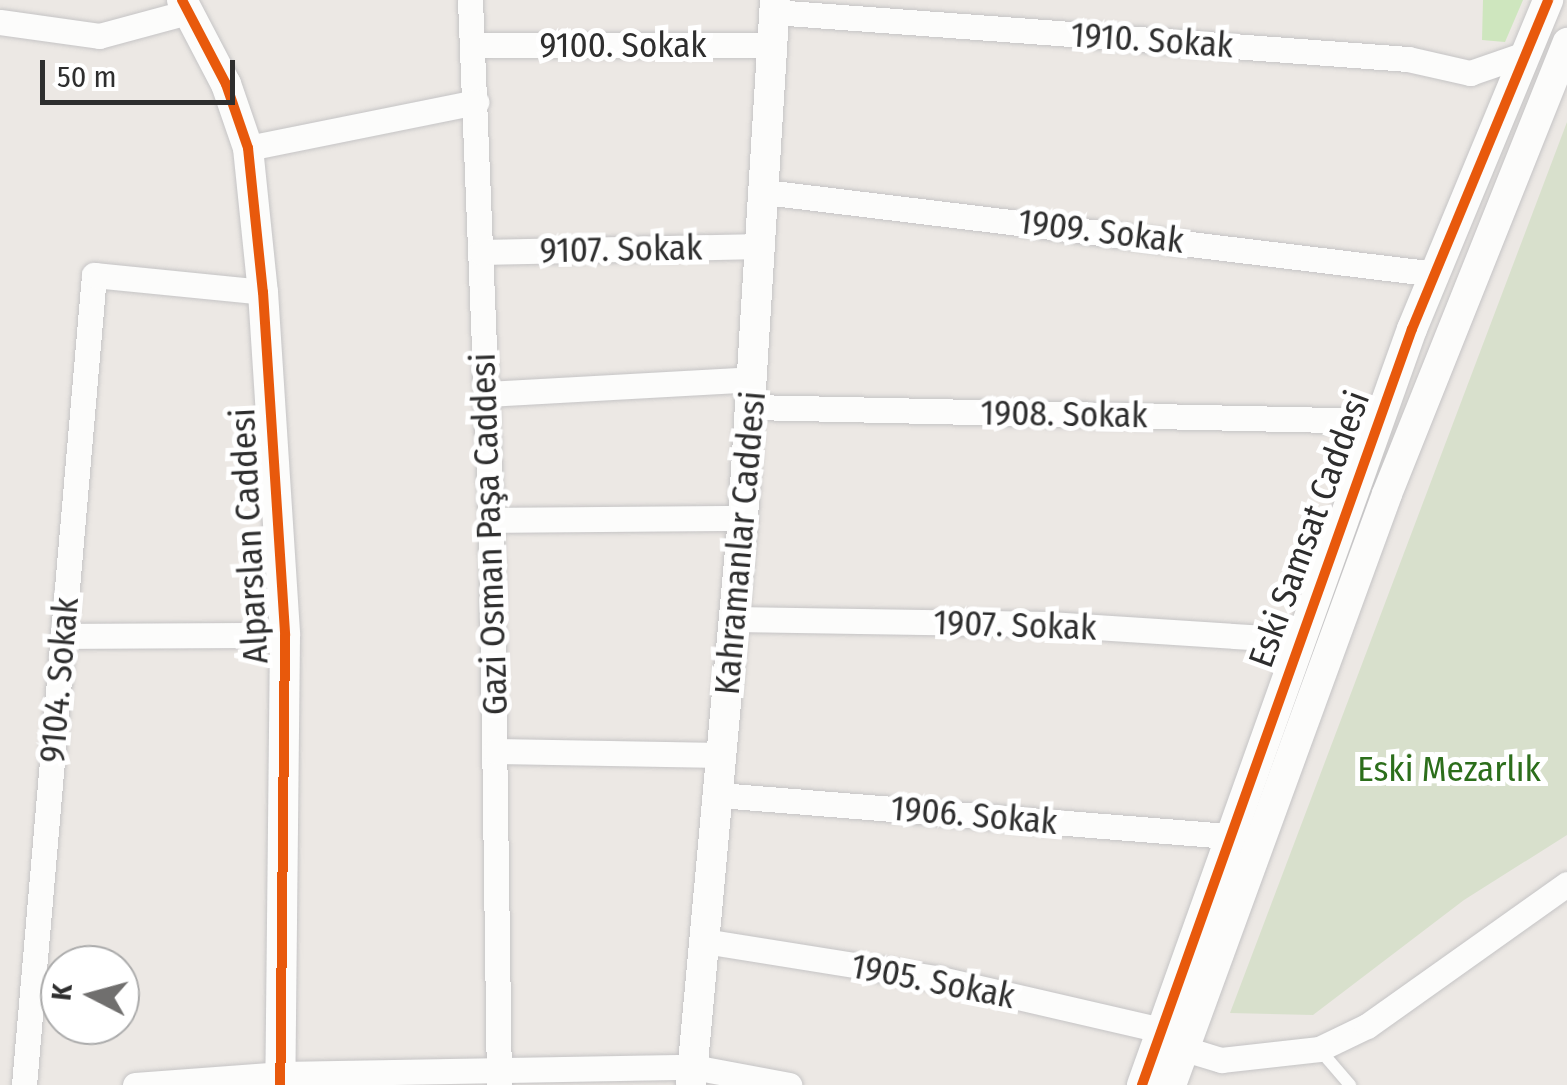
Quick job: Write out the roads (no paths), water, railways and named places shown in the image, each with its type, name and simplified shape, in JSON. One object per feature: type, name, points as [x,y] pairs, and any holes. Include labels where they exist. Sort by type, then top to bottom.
[{"type":"street","name":"Gazi Osman Paşa Caddesi","points":[[470,0],[491,520],[499,1076]]},
{"type":"street","name":"Eski Samsat Caddesi","points":[[1142,1085],[1297,640],[1378,422],[1548,0]]},
{"type":"street","points":[[0,22],[100,36],[185,6]]},
{"type":"street","name":"Alparslan Caddesi","points":[[185,6],[226,84],[248,148],[262,292],[285,635],[280,1080]]},
{"type":"street","name":"1910. Sokak","points":[[775,6],[1408,59],[1470,73],[1526,54]]},
{"type":"street","name":"Kahramanlar Caddesi","points":[[692,1076],[743,518],[775,6]]},
{"type":"street","name":"Eski Samsat Caddesi","points":[[1170,1085],[1387,494],[1567,43]]},
{"type":"street","name":"9100. Sokak","points":[[472,45],[773,45]]},
{"type":"street","points":[[248,148],[476,102]]},
{"type":"street","name":"1909. Sokak","points":[[765,192],[1436,274]]},
{"type":"street","name":"9107. Sokak","points":[[481,252],[762,246]]},
{"type":"street","name":"9104. Sokak","points":[[24,1085],[94,275],[262,292]]},
{"type":"street","name":"1908. Sokak","points":[[486,394],[752,393],[1378,422]]},
{"type":"street","points":[[491,520],[743,518]]},
{"type":"street","name":"1907. Sokak","points":[[733,620],[1049,624],[1297,640]]},
{"type":"street","points":[[62,636],[285,635]]},
{"type":"street","points":[[495,751],[722,755]]},
{"type":"street","name":"1906. Sokak","points":[[719,794],[1228,836]]},
{"type":"street","points":[[1161,1030],[1185,1049],[1220,1060],[1319,1049],[1367,1026],[1567,884]]},
{"type":"street","name":"1905. Sokak","points":[[704,942],[936,978],[1161,1030]]},
{"type":"street","points":[[135,1085],[499,1076],[692,1076],[789,1085]]},
{"type":"lane","points":[[1319,1049],[1350,1085]]},
{"type":"park label","name":"Eski Mezarlık","points":[[1449,769]]}]
